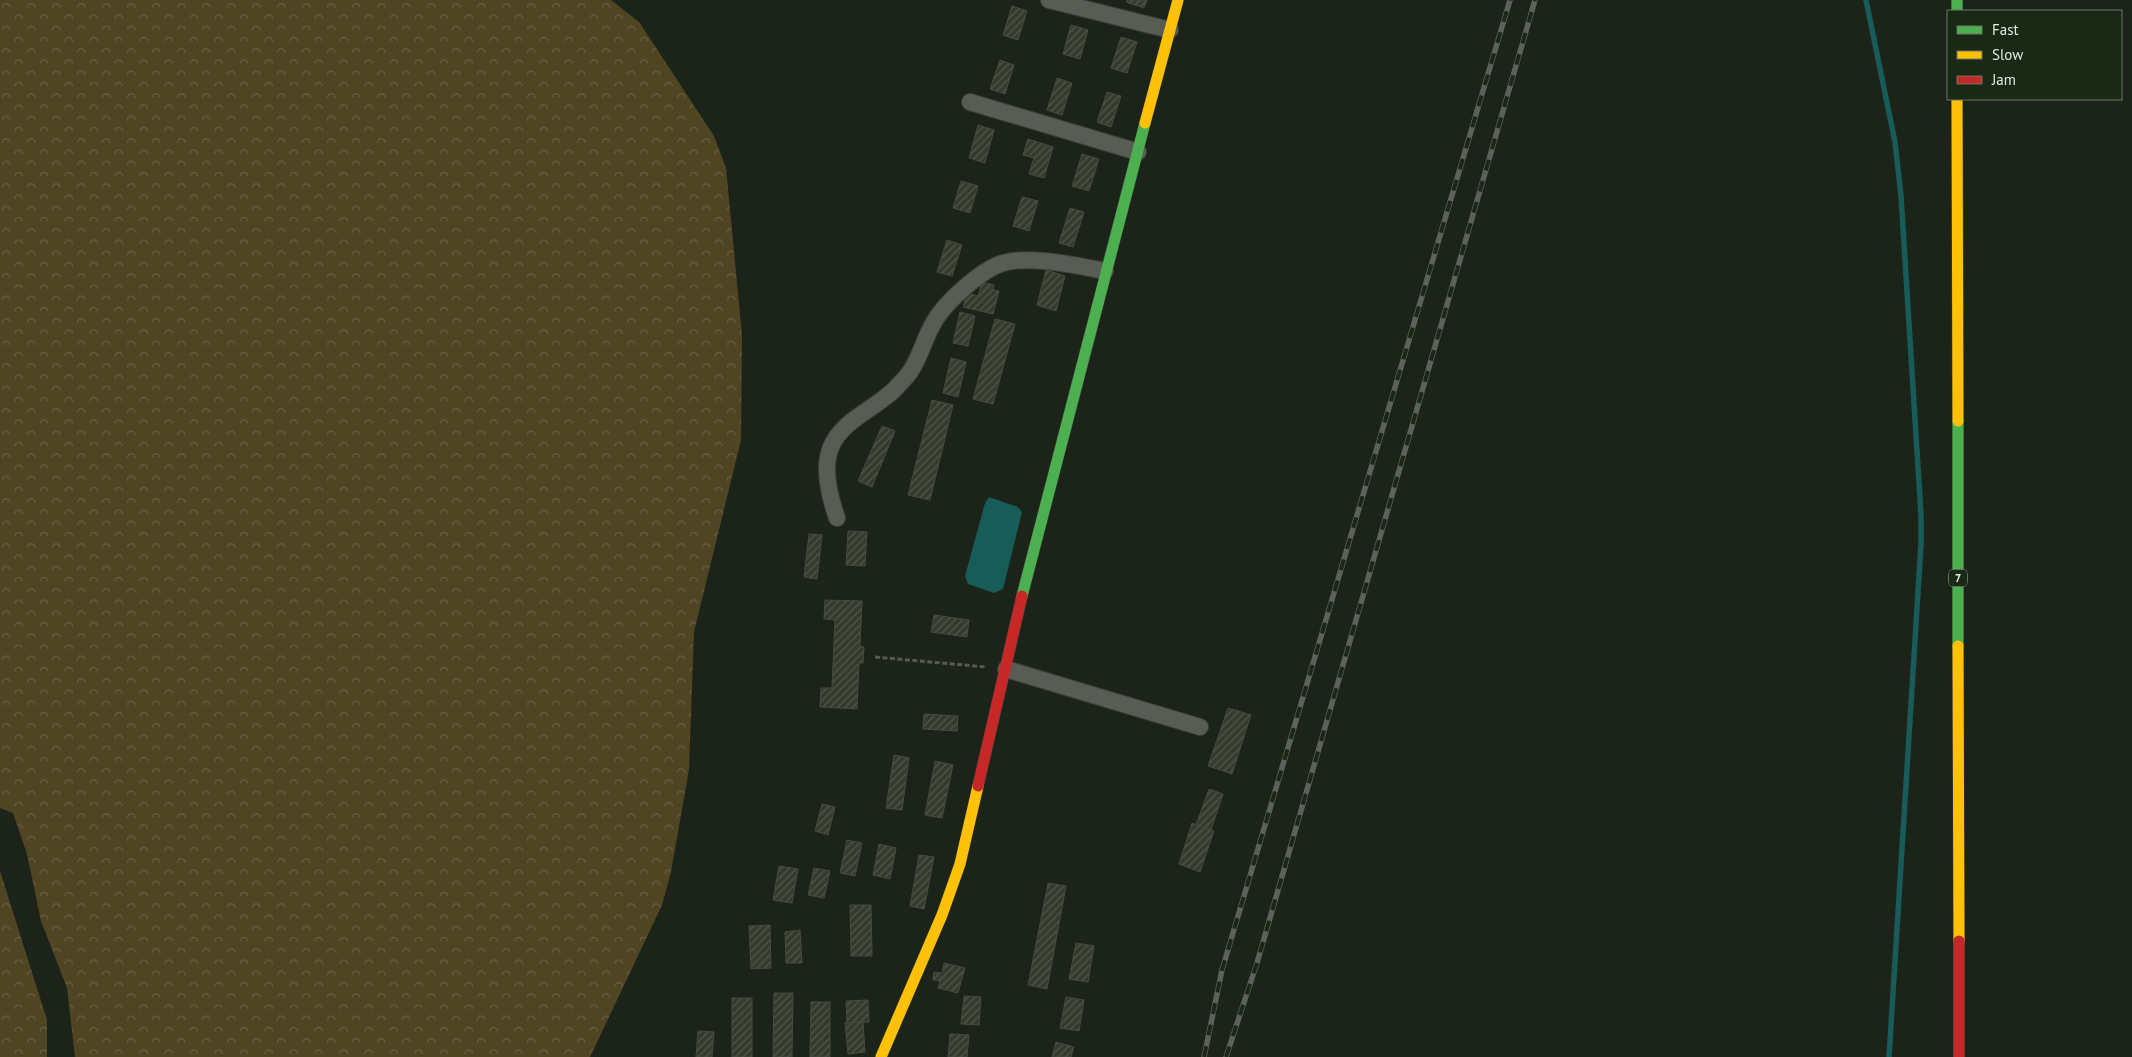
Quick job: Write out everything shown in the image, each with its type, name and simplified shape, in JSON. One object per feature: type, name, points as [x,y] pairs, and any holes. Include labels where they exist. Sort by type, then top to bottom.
[{"type":"street","points":[[1049,0],[1170,30]]},
{"type":"street","points":[[881,1057],[942,915],[960,864],[1019,607],[1105,271],[1178,0]]},
{"type":"street","name":"7","points":[[1957,100],[1959,1057]]},
{"type":"street","points":[[970,102],[1138,152]]},
{"type":"street","points":[[836,518],[828,493],[830,448],[840,433],[892,391],[911,372],[934,322],[960,292],[985,271],[1002,263],[1060,262],[1105,271]]},
{"type":"street","points":[[1006,669],[1200,727]]},
{"type":"path","points":[[875,657],[1006,669]]},
{"type":"green space","points":[[0,0],[611,0],[639,22],[714,136],[726,168],[742,335],[741,440],[694,632],[689,769],[671,872],[662,905],[590,1057],[75,1057],[67,988],[41,921],[27,854],[13,813],[0,808]]},
{"type":"green space","points":[[0,871],[47,1020],[47,1057],[0,1057]]},
{"type":"water","points":[[989,497],[1018,507],[1022,512],[1003,589],[994,593],[968,584],[965,576],[985,503]]},
{"type":"building","points":[[1127,0],[1147,0],[1144,8],[1126,2]]},
{"type":"building","points":[[1012,6],[1027,11],[1018,40],[1003,35]]},
{"type":"building","points":[[1071,25],[1088,30],[1080,59],[1063,54]]},
{"type":"building","points":[[1121,37],[1137,42],[1127,73],[1111,68]]},
{"type":"building","points":[[1000,60],[1014,65],[1005,94],[990,89]]},
{"type":"building","points":[[1057,78],[1072,83],[1062,115],[1047,110]]},
{"type":"building","points":[[1107,92],[1121,96],[1111,127],[1097,122]]},
{"type":"building","points":[[978,125],[994,130],[985,163],[969,158]]},
{"type":"building","points":[[1028,139],[1053,147],[1044,178],[1029,174],[1034,158],[1023,155]]},
{"type":"building","points":[[1082,154],[1099,159],[1089,191],[1072,186]]},
{"type":"building","points":[[961,181],[978,186],[970,213],[953,208]]},
{"type":"building","points":[[1022,197],[1038,201],[1029,231],[1013,226]]},
{"type":"building","points":[[1070,208],[1084,212],[1073,247],[1059,243]]},
{"type":"building","points":[[947,240],[962,245],[952,276],[937,272]]},
{"type":"building","points":[[1046,270],[1065,276],[1056,311],[1037,305]]},
{"type":"building","points":[[982,282],[994,285],[993,290],[999,291],[993,314],[963,307],[967,293],[978,296]]},
{"type":"building","points":[[960,312],[975,316],[968,346],[953,343]]},
{"type":"building","points":[[995,319],[1015,324],[993,404],[973,399]]},
{"type":"building","points":[[951,358],[966,362],[958,397],[943,393]]},
{"type":"building","points":[[932,400],[953,405],[930,500],[908,495]]},
{"type":"building","points":[[882,426],[895,431],[872,487],[858,481]]},
{"type":"building","points":[[848,531],[867,532],[865,566],[846,565]]},
{"type":"building","points":[[809,534],[822,535],[817,579],[804,577]]},
{"type":"building","points":[[825,600],[862,601],[860,646],[864,647],[863,663],[859,663],[857,709],[820,707],[821,688],[832,688],[835,620],[824,619]]},
{"type":"building","points":[[934,615],[969,620],[967,637],[931,632]]},
{"type":"building","points":[[1228,708],[1251,715],[1232,774],[1208,766]]},
{"type":"building","points":[[924,714],[958,716],[957,731],[923,729]]},
{"type":"building","points":[[894,755],[909,758],[902,810],[886,808]]},
{"type":"building","points":[[935,761],[953,765],[942,818],[925,815]]},
{"type":"building","points":[[1209,789],[1223,794],[1211,830],[1196,825]]},
{"type":"building","points":[[822,804],[835,807],[828,835],[815,831]]},
{"type":"building","points":[[1192,823],[1214,831],[1200,872],[1179,864]]},
{"type":"building","points":[[847,840],[862,843],[855,876],[840,873]]},
{"type":"building","points":[[879,844],[896,848],[890,879],[873,875]]},
{"type":"building","points":[[919,855],[934,857],[924,909],[910,906]]},
{"type":"building","points":[[779,866],[798,869],[792,903],[773,900]]},
{"type":"building","points":[[814,868],[830,871],[824,898],[808,895]]},
{"type":"building","points":[[1048,883],[1066,886],[1047,989],[1028,985]]},
{"type":"building","points":[[850,905],[871,905],[872,956],[851,956]]},
{"type":"building","points":[[770,925],[771,968],[751,969],[749,926]]},
{"type":"building","points":[[800,930],[802,963],[786,963],[785,932]]},
{"type":"building","points":[[1076,943],[1094,946],[1088,982],[1069,979]]},
{"type":"building","points":[[944,963],[965,968],[958,993],[938,988],[940,981],[933,980],[934,972],[942,973]]},
{"type":"building","points":[[774,993],[793,993],[792,1057],[773,1057]]},
{"type":"building","points":[[964,996],[981,997],[979,1025],[961,1024]]},
{"type":"building","points":[[1066,997],[1084,1000],[1079,1031],[1060,1028]]},
{"type":"building","points":[[732,998],[752,998],[752,1057],[732,1057]]},
{"type":"building","points":[[868,1000],[869,1022],[847,1023],[846,1001]]},
{"type":"building","points":[[811,1002],[830,1002],[830,1057],[810,1057]]},
{"type":"building","points":[[863,1022],[865,1052],[848,1054],[845,1023]]},
{"type":"building","points":[[698,1031],[714,1032],[712,1057],[696,1057]]},
{"type":"building","points":[[950,1034],[969,1035],[967,1057],[948,1057]]},
{"type":"building","points":[[1056,1042],[1074,1047],[1071,1057],[1052,1057]]},
{"type":"waterway","points":[[1866,0],[1895,142],[1901,196],[1921,515],[1921,544],[1889,1057]]},
{"type":"railway","points":[[1204,1057],[1222,970],[1510,0]]},
{"type":"railway","points":[[1226,1057],[1257,963],[1535,0]]},
{"type":"traffic: fast","points":[[1957,0],[1957,10]]},
{"type":"traffic: fast","points":[[1022,596],[1145,123]]},
{"type":"traffic: fast","points":[[1958,421],[1958,646]]},
{"type":"traffic: slow","points":[[1145,123],[1178,0]]},
{"type":"traffic: slow","points":[[1957,100],[1958,421]]},
{"type":"traffic: slow","points":[[1958,646],[1959,941]]},
{"type":"traffic: slow","points":[[881,1057],[942,915],[960,864],[978,786]]},
{"type":"traffic: jam","points":[[978,786],[1022,596]]},
{"type":"traffic: jam","points":[[1959,941],[1959,1057]]}]
